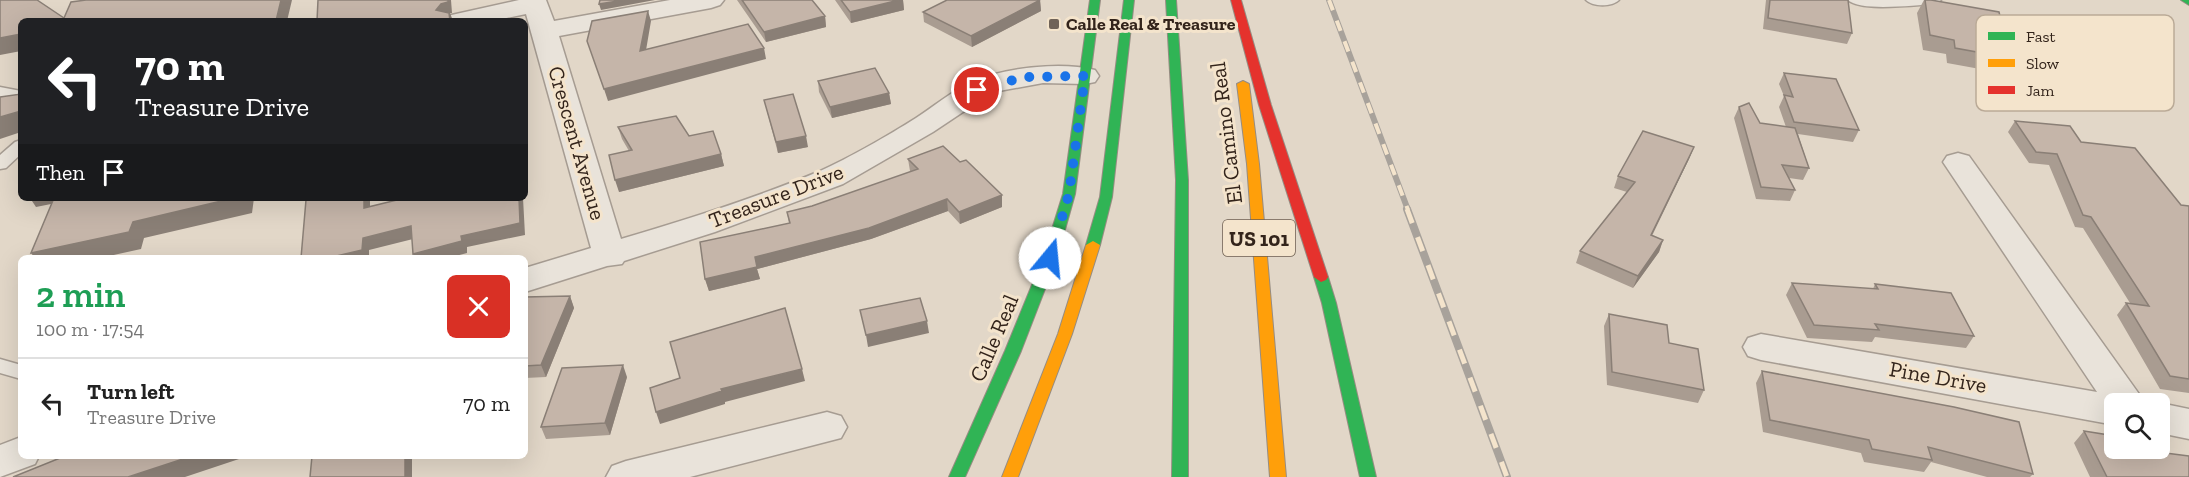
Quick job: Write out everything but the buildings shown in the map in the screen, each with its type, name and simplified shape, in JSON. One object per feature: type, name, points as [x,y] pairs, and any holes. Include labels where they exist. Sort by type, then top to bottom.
[{"type":"main road","name":"Calle Real","points":[[957,477],[1013,351],[1050,258],[1069,194],[1095,0]]},
{"type":"main road","points":[[1010,477],[1065,334],[1089,261],[1106,197],[1129,0]]},
{"type":"main road","name":"El Camino Real","points":[[1171,0],[1182,180],[1180,477]]},
{"type":"main road","name":"El Camino Real","points":[[1228,0],[1240,66],[1253,164],[1278,477]]},
{"type":"main road","points":[[1236,0],[1265,105],[1329,303],[1368,477]]},
{"type":"street","points":[[544,30],[711,0]]},
{"type":"street","name":"Crescent Avenue","points":[[469,18],[536,3],[610,256]]},
{"type":"street","name":"Treasure Drive","points":[[528,279],[610,256],[703,225],[832,177],[923,126],[977,90],[1025,77],[1085,76]]},
{"type":"street","points":[[1958,162],[2117,393]]},
{"type":"street","name":"Pine Drive","points":[[1761,346],[2104,408]]},
{"type":"street","points":[[2170,420],[2189,424]]},
{"type":"street","points":[[626,477],[827,427]]},
{"type":"street","points":[[0,462],[18,454]]},
{"type":"lane","points":[[1593,0],[1612,0]]},
{"type":"lane","points":[[1855,0],[1897,2],[1934,0]]},
{"type":"lane","points":[[0,92],[18,95]]},
{"type":"lane","points":[[0,164],[18,148]]},
{"type":"lane","points":[[0,366],[18,371]]},
{"type":"railway","points":[[1329,0],[1408,210]]},
{"type":"railway","points":[[1407,209],[1507,477]]},
{"type":"traffic: fast","points":[[957,477],[1013,351],[1050,258],[1069,194],[1095,0]]},
{"type":"traffic: fast","points":[[1093,245],[1106,197],[1129,0]]},
{"type":"traffic: fast","points":[[1171,0],[1182,180],[1180,477]]},
{"type":"traffic: fast","points":[[1321,277],[1329,303],[1368,477]]},
{"type":"traffic: slow","points":[[1243,84],[1253,164],[1278,477]]},
{"type":"traffic: slow","points":[[1010,477],[1065,334],[1093,245]]},
{"type":"traffic: jam","points":[[1236,0],[1265,105],[1321,277]]},
{"type":"place","name":"Calle Real & Treasure","points":[[1054,24]]},
{"type":"route","points":[[977,90],[992,84],[1025,77],[1085,76],[1069,194],[1050,258]]}]
